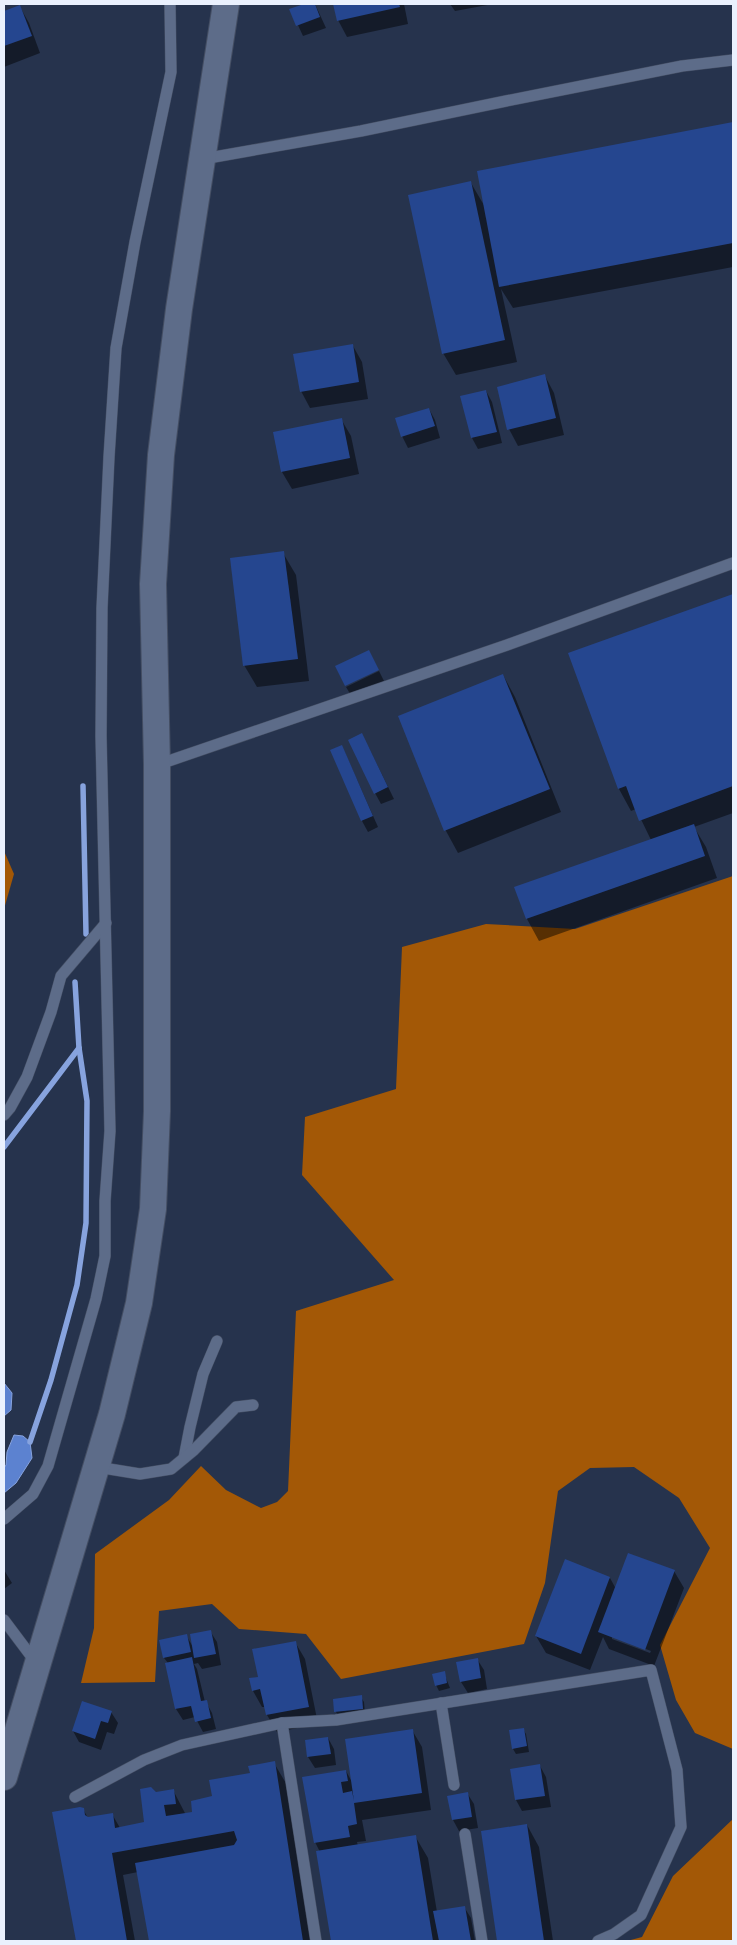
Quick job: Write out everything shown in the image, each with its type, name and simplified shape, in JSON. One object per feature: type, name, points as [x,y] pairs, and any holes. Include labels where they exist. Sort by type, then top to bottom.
[{"type":"street","points":[[4,1777],[36,1664],[112,1414],[139,1303],[153,1209],[157,1111],[157,766],[153,584],[161,454],[179,309],[226,4]]},
{"type":"lane","points":[[4,1519],[33,1494],[48,1466],[96,1299],[105,1256],[105,1201],[110,1131],[102,736],[102,608],[109,457],[116,348],[135,242],[172,72],[170,4]]},
{"type":"lane","points":[[203,159],[361,132],[682,66],[733,60]]},
{"type":"lane","points":[[157,766],[470,658],[733,563]]},
{"type":"lane","points":[[4,1115],[10,1108],[27,1077],[52,1012],[61,976],[106,923]]},
{"type":"lane","points":[[184,1458],[203,1374],[217,1341]]},
{"type":"lane","points":[[97,1467],[140,1474],[171,1469],[236,1407],[253,1405]]},
{"type":"lane","points":[[4,1620],[36,1664]]},
{"type":"lane","points":[[75,1797],[144,1760],[182,1746],[282,1723],[336,1720],[651,1670],[677,1770],[681,1826],[641,1915],[614,1934],[598,1941]]},
{"type":"lane","points":[[441,1703],[454,1786]]},
{"type":"lane","points":[[282,1723],[316,1941]]},
{"type":"lane","points":[[465,1834],[482,1941]]},
{"type":"shaded area","points":[[4,851],[14,874],[4,909]]},
{"type":"shaded area","points":[[733,876],[733,1749],[695,1733],[676,1700],[660,1645],[710,1548],[679,1498],[634,1467],[590,1468],[558,1491],[545,1583],[524,1644],[341,1679],[306,1634],[239,1629],[212,1604],[159,1611],[155,1682],[81,1683],[94,1628],[95,1554],[169,1500],[201,1466],[226,1490],[261,1508],[277,1502],[288,1491],[296,1311],[394,1280],[302,1175],[305,1117],[396,1089],[402,947],[486,924],[575,929]]},
{"type":"shaded area","points":[[733,1819],[733,1941],[627,1941],[642,1937],[673,1876]]},
{"type":"water","points":[[4,1383],[12,1393],[11,1410],[4,1416]]},
{"type":"water","points":[[14,1435],[23,1436],[30,1442],[32,1458],[16,1483],[4,1493],[4,1468],[7,1452]]},
{"type":"building","points":[[304,4],[315,4],[320,17],[296,26],[289,9]]},
{"type":"building","points":[[333,4],[399,4],[400,7],[337,21]]},
{"type":"building","points":[[20,5],[32,36],[4,46],[4,11]]},
{"type":"building","points":[[733,122],[733,243],[499,287],[477,171]]},
{"type":"building","points":[[471,181],[505,340],[442,354],[408,195]]},
{"type":"building","points":[[353,344],[359,382],[300,392],[293,354]]},
{"type":"building","points":[[545,374],[556,418],[507,430],[497,387]]},
{"type":"building","points":[[486,390],[497,432],[471,438],[460,396]]},
{"type":"building","points":[[429,408],[435,426],[401,437],[395,418]]},
{"type":"building","points":[[342,418],[350,458],[281,472],[273,432]]},
{"type":"building","points":[[284,551],[298,659],[243,666],[230,558]]},
{"type":"building","points":[[733,594],[733,786],[639,821],[626,786],[618,789],[568,653]]},
{"type":"building","points":[[369,650],[379,670],[345,686],[335,666]]},
{"type":"building","points":[[503,674],[550,789],[444,831],[398,716]]},
{"type":"building","points":[[362,733],[388,787],[374,794],[348,740]]},
{"type":"building","points":[[342,745],[373,816],[361,821],[330,750]]},
{"type":"building","points":[[694,824],[705,856],[526,919],[514,887]]},
{"type":"building","points":[[628,1553],[675,1570],[645,1650],[598,1632]]},
{"type":"building","points":[[565,1559],[610,1577],[581,1654],[535,1636]]},
{"type":"building","points":[[211,1630],[216,1654],[194,1658],[190,1634]]},
{"type":"building","points":[[187,1634],[191,1652],[163,1658],[159,1640]]},
{"type":"building","points":[[296,1641],[309,1707],[266,1715],[260,1689],[252,1691],[249,1678],[258,1677],[252,1649]]},
{"type":"building","points":[[192,1657],[201,1701],[207,1700],[211,1718],[195,1722],[191,1706],[175,1709],[165,1663]]},
{"type":"building","points":[[478,1658],[481,1678],[460,1682],[456,1662]]},
{"type":"building","points":[[445,1671],[447,1683],[435,1686],[432,1674]]},
{"type":"building","points":[[362,1695],[363,1709],[334,1712],[333,1699]]},
{"type":"building","points":[[82,1701],[112,1711],[108,1723],[101,1721],[95,1739],[72,1731]]},
{"type":"building","points":[[524,1728],[527,1746],[512,1749],[509,1730]]},
{"type":"building","points":[[413,1729],[422,1793],[354,1803],[357,1824],[348,1826],[350,1837],[314,1843],[302,1777],[346,1770],[348,1781],[341,1782],[343,1793],[352,1791],[354,1801],[345,1739]]},
{"type":"building","points":[[328,1737],[331,1754],[307,1757],[305,1740]]},
{"type":"building","points":[[275,1761],[303,1941],[149,1941],[135,1863],[234,1845],[237,1840],[234,1831],[112,1853],[127,1941],[76,1941],[52,1812],[80,1807],[84,1808],[85,1815],[88,1817],[113,1813],[115,1828],[144,1822],[140,1789],[151,1787],[156,1792],[174,1789],[176,1804],[164,1805],[166,1816],[192,1812],[191,1801],[212,1796],[209,1780],[250,1773],[248,1766]]},
{"type":"building","points":[[540,1764],[545,1796],[515,1800],[510,1769]]},
{"type":"building","points":[[468,1792],[472,1817],[452,1820],[447,1796]]},
{"type":"building","points":[[527,1824],[544,1941],[497,1941],[481,1831]]},
{"type":"building","points":[[416,1835],[433,1941],[331,1941],[316,1851]]},
{"type":"building","points":[[465,1906],[471,1941],[439,1941],[433,1911]]},
{"type":"waterway","points":[[83,786],[86,934]]},
{"type":"waterway","points":[[30,1442],[51,1380],[77,1285],[86,1223],[87,1101],[79,1048],[75,982]]},
{"type":"waterway","points":[[4,1147],[79,1048]]}]
